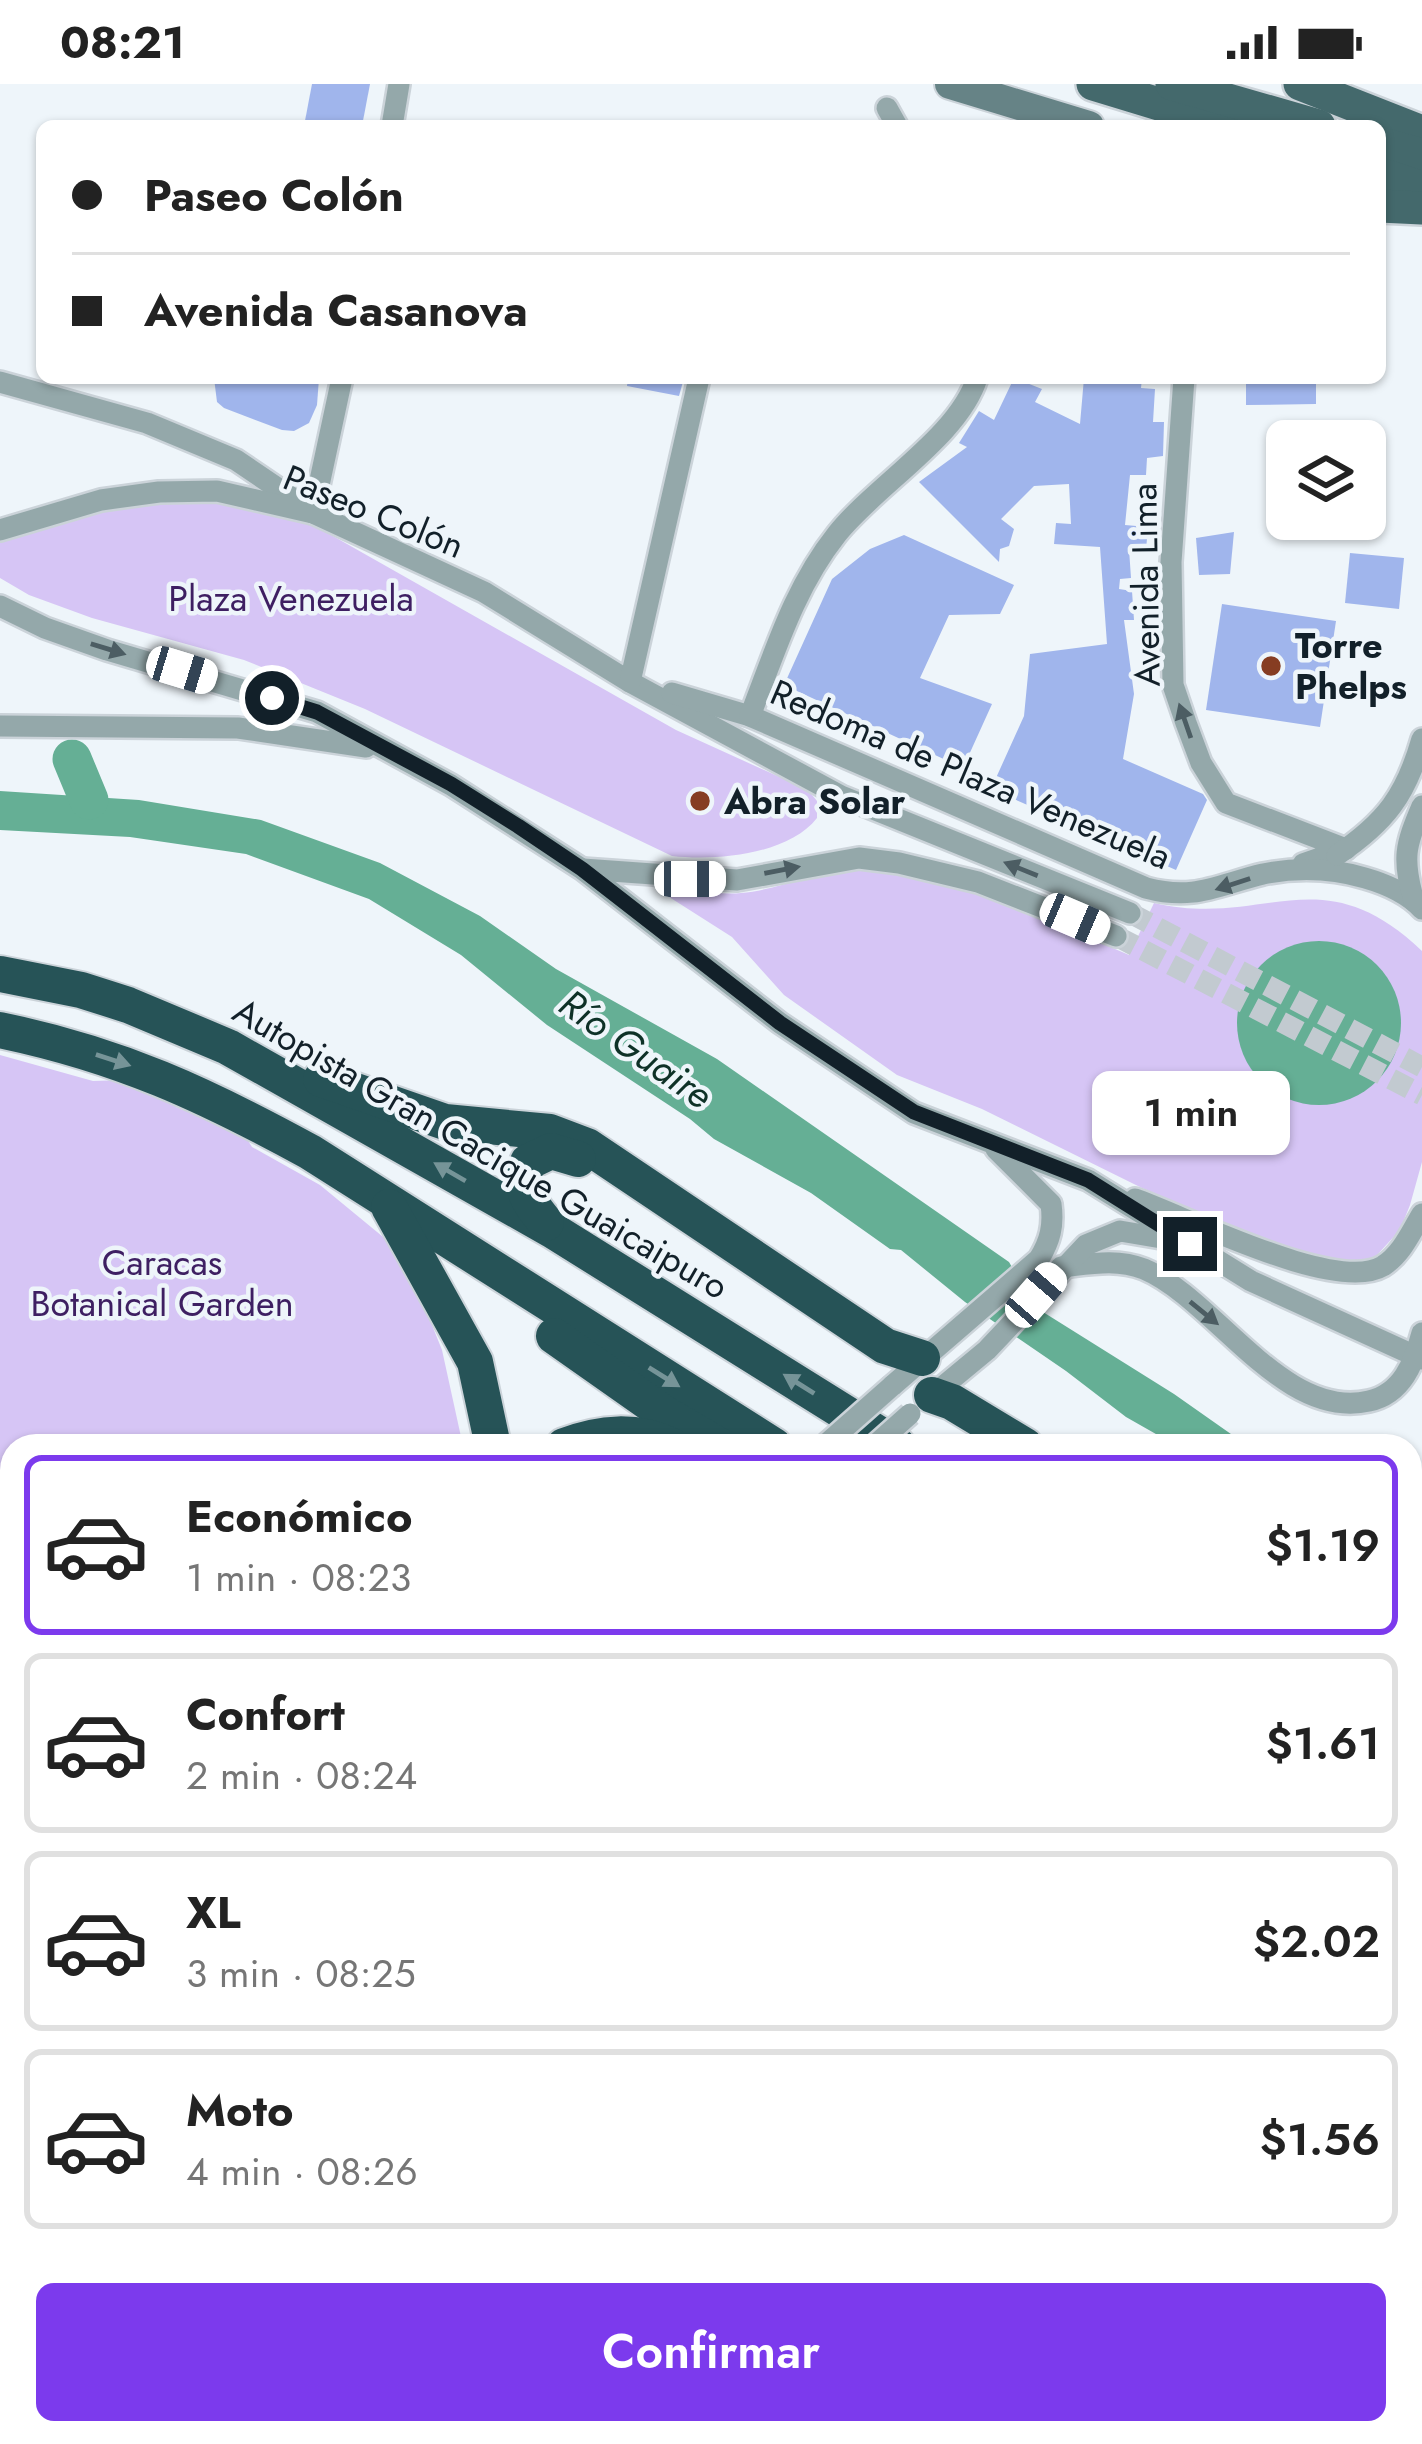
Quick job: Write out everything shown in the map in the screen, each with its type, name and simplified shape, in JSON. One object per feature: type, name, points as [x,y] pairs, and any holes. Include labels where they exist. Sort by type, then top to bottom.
[{"type":"highway","name":"Autopista Gran Cacique Guaicaipuro","points":[[0,974],[128,1005],[227,1047],[552,1231],[905,1405]]},
{"type":"highway","points":[[0,1030],[110,1059],[203,1095],[310,1152],[755,1434]]},
{"type":"highway","points":[[227,1047],[426,1117],[550,1132],[586,1146],[885,1346],[922,1358]]},
{"type":"highway","points":[[552,1231],[524,1195],[522,1185],[528,1162],[551,1151],[585,1163],[877,1367],[905,1405],[952,1402],[1005,1434]]},
{"type":"highway","points":[[387,1204],[475,1362],[491,1434]]},
{"type":"highway","points":[[387,1204],[505,1302],[700,1434]]},
{"type":"highway","points":[[443,1304],[464,1365],[478,1434]]},
{"type":"main road","points":[[950,84],[1069,120]]},
{"type":"main road","points":[[1093,84],[1211,120]]},
{"type":"main road","points":[[1172,84],[1298,120]]},
{"type":"main road","points":[[1304,84],[1422,114]]},
{"type":"main road","points":[[1304,84],[1422,132]]},
{"type":"main road","points":[[1386,145],[1422,155]]},
{"type":"main road","points":[[1386,176],[1422,188]]},
{"type":"main road","points":[[1386,206],[1422,208]]},
{"type":"main road","points":[[1386,208],[1422,219]]},
{"type":"street","points":[[393,120],[399,84]]},
{"type":"street","points":[[0,382],[165,430],[236,460],[313,513],[341,384]]},
{"type":"street","points":[[698,384],[630,682],[841,796],[1130,913]]},
{"type":"street","points":[[750,716],[801,584],[839,531],[949,425],[974,384]]},
{"type":"street","name":"Avenida Lima","points":[[1184,384],[1172,562],[1173,685],[1186,723],[1201,763],[1226,803],[1346,849]]},
{"type":"street","name":"Paseo Colón","points":[[0,530],[100,500],[159,492],[217,491],[313,513],[484,592],[630,682]]},
{"type":"street","points":[[0,606],[107,650],[317,712],[451,784],[582,869],[851,1073],[914,1112],[1298,1264],[1340,1274],[1380,1268],[1396,1256],[1422,1214]]},
{"type":"street","name":"Redoma de Plaza Venezuela","points":[[630,682],[750,716],[1146,888],[1176,896],[1316,868],[1376,882],[1418,905]]},
{"type":"street","points":[[0,726],[238,728],[384,751]]},
{"type":"street","points":[[1316,868],[1346,849],[1401,799],[1422,739]]},
{"type":"street","points":[[1418,905],[1407,874],[1406,844],[1422,806]]},
{"type":"street","points":[[1285,871],[1346,849]]},
{"type":"street","points":[[582,869],[737,880],[859,858],[899,863],[978,882],[1116,936]]},
{"type":"street","points":[[883,1434],[905,1405],[922,1358],[1039,1259],[1052,1233],[1051,1204],[981,1137]]},
{"type":"street","points":[[1106,1190],[1251,1281],[1419,1357]]},
{"type":"street","points":[[848,1434],[905,1405],[987,1350],[1086,1245],[1120,1231],[1190,1244]]},
{"type":"street","points":[[1061,1267],[1124,1262],[1147,1270],[1254,1356],[1324,1400],[1350,1405],[1396,1390],[1419,1357],[1422,1333]]},
{"type":"green space","name":"Plaza Venezuela","points":[[196,499],[247,507],[317,527],[676,730],[808,790],[817,801],[817,818],[770,848],[729,856],[672,856],[365,709],[244,660],[92,618],[29,595],[0,578],[0,538],[121,504]]},
{"type":"green space","points":[[843,864],[953,887],[1129,955],[1154,903],[1193,909],[1322,900],[1353,906],[1386,922],[1422,951],[1422,1162],[1400,1230],[1364,1262],[1315,1261],[1142,1188],[982,1109],[897,1075],[784,995],[732,937],[666,895],[754,891]]},
{"type":"green space","name":"Caracas Botanical Garden","points":[[0,1055],[93,1081],[125,1080],[245,1136],[252,1147],[320,1185],[388,1241],[422,1300],[442,1350],[460,1434],[0,1434]]},
{"type":"water","name":"Río Guaire","points":[[0,791],[139,800],[261,820],[380,863],[480,916],[556,969],[717,1059],[1009,1262],[1035,1307],[1231,1434],[1156,1434],[1126,1417],[965,1302],[901,1250],[890,1249],[811,1193],[714,1139],[547,1025],[461,955],[369,899],[246,854],[130,837],[0,830]]},
{"type":"water","points":[[1319,941],[1350,948],[1377,965],[1394,992],[1401,1023],[1394,1054],[1377,1081],[1350,1098],[1319,1105],[1288,1098],[1261,1081],[1244,1054],[1237,1023],[1244,992],[1261,965],[1288,948]]},
{"type":"building","points":[[312,84],[370,84],[363,120],[305,120]]},
{"type":"building","points":[[215,384],[319,384],[309,423],[294,431],[217,402]]},
{"type":"building","points":[[627,384],[682,384],[679,396]]},
{"type":"building","points":[[1011,384],[1042,389],[1035,402],[1080,424],[1083,384],[1141,384],[1141,388],[1155,389],[1153,422],[1164,422],[1163,456],[1147,458],[1146,475],[1130,475],[1125,525],[1148,527],[1146,550],[1129,549],[1131,578],[1120,579],[1119,589],[1132,591],[1134,620],[1124,620],[1134,694],[1123,759],[1203,794],[1207,800],[1176,870],[991,789],[1024,716],[1030,654],[1107,644],[1100,547],[1054,544],[1056,523],[1071,524],[1069,484],[1034,486],[1001,519],[1014,529],[1009,546],[1000,549],[999,562],[919,482],[967,447],[959,443],[979,411],[994,420]]},
{"type":"building","points":[[1246,384],[1316,384],[1316,404],[1246,405]]},
{"type":"building","points":[[1234,532],[1230,574],[1199,575],[1196,538]]},
{"type":"building","points":[[904,535],[1014,585],[1000,614],[949,615],[920,678],[992,704],[963,768],[784,685],[832,579],[870,549]]},
{"type":"building","points":[[1350,553],[1404,558],[1399,609],[1345,603]]},
{"type":"building","name":"Torre Phelps","points":[[1222,604],[1336,621],[1320,727],[1206,710]]},
{"type":"waterway","points":[[72,759],[89,800]]},
{"type":"tunnel","points":[[1130,913],[1422,1067]]},
{"type":"tunnel","points":[[1116,936],[1422,1095]]},
{"type":"place","name":"Torre Phelps","points":[[1271,666]]},
{"type":"place","name":"Abra Solar","points":[[700,801]]},
{"type":"route","points":[[272,698],[317,712],[518,826],[582,869],[780,1023],[914,1112],[1088,1180],[1190,1244]]}]
